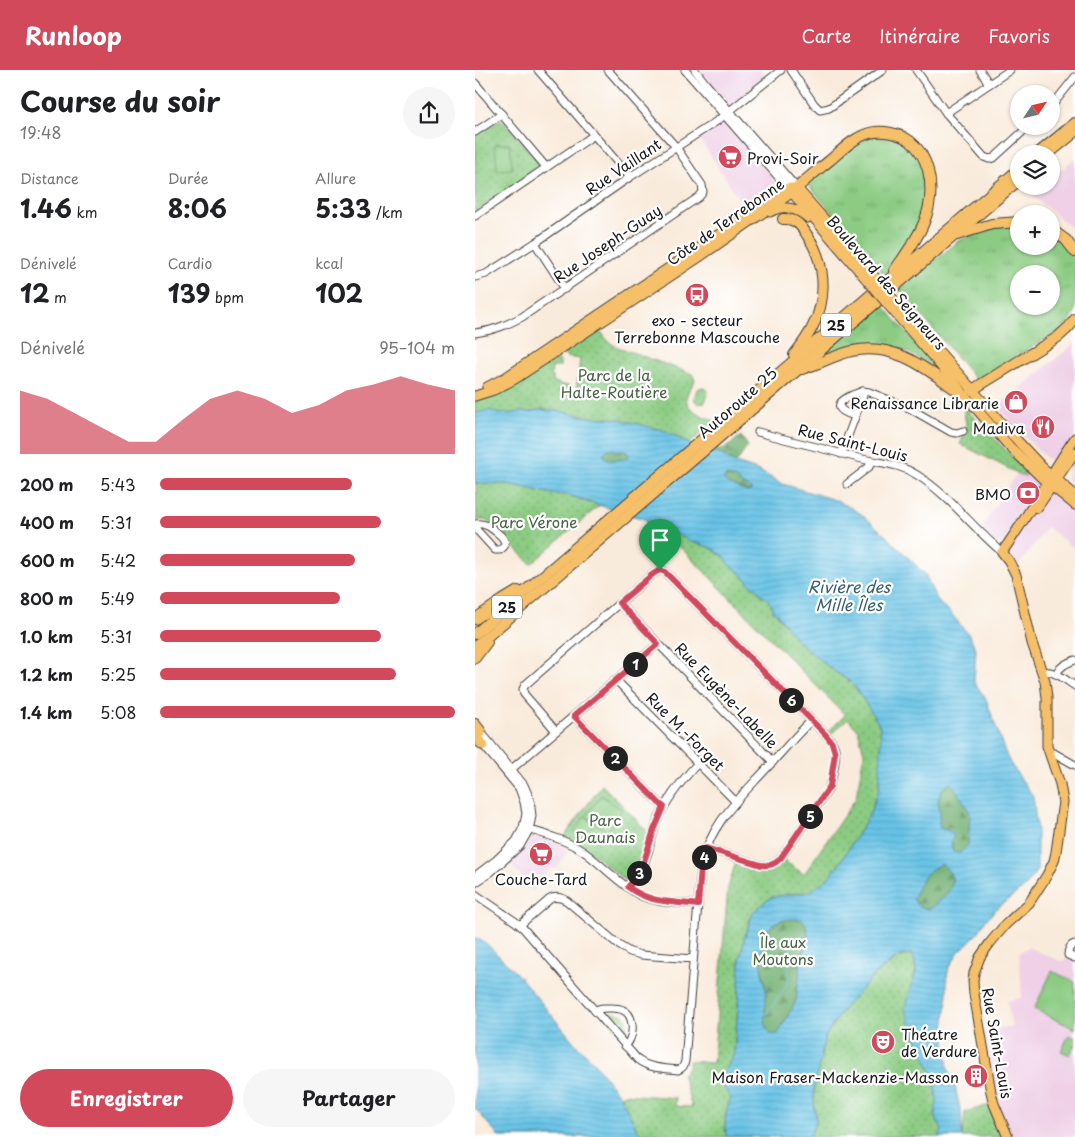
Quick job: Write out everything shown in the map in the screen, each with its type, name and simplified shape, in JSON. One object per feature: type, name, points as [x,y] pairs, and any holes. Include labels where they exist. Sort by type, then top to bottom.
[{"type":"highway","points":[[1047,145],[1075,119]]},
{"type":"highway","points":[[1052,141],[1075,123]]},
{"type":"highway","points":[[792,190],[853,141],[867,134],[876,132],[891,133],[915,145],[924,160],[928,172],[931,193],[929,207],[925,222],[916,240],[888,280]]},
{"type":"highway","points":[[1060,145],[1075,132]]},
{"type":"highway","name":"Autoroute 25","points":[[475,634],[1010,178]]},
{"type":"highway","name":"Autoroute 25","points":[[475,647],[1010,188]]},
{"type":"highway","points":[[783,219],[794,221],[808,236],[818,258],[823,282],[819,312],[814,325],[807,338],[783,370]]},
{"type":"highway","points":[[953,236],[992,224],[1010,223]]},
{"type":"highway","points":[[1060,236],[1075,252]]},
{"type":"highway","points":[[796,371],[853,351],[869,349],[886,350],[905,356],[969,393],[1058,337],[1069,328],[1075,319]]},
{"type":"highway","points":[[475,619],[538,580]]},
{"type":"highway","points":[[475,658],[500,626]]},
{"type":"highway","points":[[477,731],[483,745]]},
{"type":"main road","name":"Boulevard des Seigneurs","points":[[792,190],[822,229],[870,278]]},
{"type":"main road","name":"Boulevard des Seigneurs","points":[[792,190],[892,303],[952,379],[1013,436],[1038,462],[1051,481],[1075,495]]},
{"type":"main road","name":"Côte de Terrebonne","points":[[555,348],[733,234],[792,190]]},
{"type":"main road","name":"Côte de Terrebonne","points":[[475,394],[485,394],[502,387],[555,348],[792,190]]},
{"type":"main road","points":[[733,234],[774,210],[782,208],[791,208],[799,212],[822,229]]},
{"type":"main road","name":"Boulevard des Seigneurs","points":[[969,393],[1009,446],[1051,481],[1075,505]]},
{"type":"main road","points":[[1002,552],[1023,522],[1037,508],[1059,460],[1075,438]]},
{"type":"main road","points":[[1051,481],[1075,452]]},
{"type":"main road","points":[[1038,462],[1051,464],[1059,460]]},
{"type":"main road","name":"Rue Saint-Louis","points":[[1002,552],[1009,561],[1017,578],[1032,643],[1047,689],[1046,737],[1063,798],[1054,861],[1043,883],[1030,901],[1005,924],[990,943],[977,963],[973,976],[974,994],[991,1092],[1008,1137]]},
{"type":"street","points":[[538,70],[630,177]]},
{"type":"street","points":[[608,70],[675,147]]},
{"type":"street","name":"Boulevard des Seigneurs","points":[[685,70],[703,86],[792,190]]},
{"type":"street","name":"Boulevard des Seigneurs","points":[[695,70],[703,86]]},
{"type":"street","name":"Rue Vaillant","points":[[475,276],[486,274],[535,243],[727,113],[781,70]]},
{"type":"street","points":[[791,70],[820,110],[829,108],[883,70]]},
{"type":"street","points":[[916,70],[946,113],[984,157],[994,158],[1019,135]]},
{"type":"street","points":[[980,70],[989,84]]},
{"type":"street","points":[[946,113],[1010,70]]},
{"type":"street","points":[[1060,96],[1075,77]]},
{"type":"street","points":[[475,82],[546,167]]},
{"type":"street","points":[[475,132],[501,114]]},
{"type":"street","points":[[475,216],[594,135]]},
{"type":"street","name":"Rue Joseph-Guay","points":[[475,332],[486,332],[501,328],[522,317],[699,197],[703,192],[702,185],[675,147]]},
{"type":"street","points":[[535,243],[565,288]]},
{"type":"street","points":[[855,416],[842,410],[840,403],[845,398],[863,391],[909,408],[951,432],[963,431]]},
{"type":"street","points":[[841,454],[863,396],[863,391]]},
{"type":"street","name":"Rue Saint-Louis","points":[[758,432],[841,454],[901,467],[921,477],[955,506],[1002,552]]},
{"type":"street","points":[[847,484],[869,467],[871,461]]},
{"type":"street","points":[[475,524],[481,523],[493,529],[505,543],[504,546],[500,550],[495,550],[475,528]]},
{"type":"street","points":[[556,731],[524,694],[524,686],[653,574],[660,570],[665,572],[811,720],[834,746],[835,753],[830,783],[826,793],[780,859],[774,864],[765,866],[706,848]]},
{"type":"street","name":"Rue Eugène-Labelle","points":[[619,603],[773,762]]},
{"type":"street","points":[[509,771],[658,644]]},
{"type":"street","points":[[1055,674],[1065,664],[1075,660]]},
{"type":"street","points":[[1042,672],[1047,671],[1055,674],[1075,686]]},
{"type":"street","name":"Rue M.-Forget","points":[[616,680],[736,802]]},
{"type":"street","points":[[574,716],[664,807]]},
{"type":"street","points":[[475,894],[520,925],[635,1057],[646,1065],[658,1068],[678,1070],[682,1068],[684,1064],[701,868],[706,848],[713,833],[736,802],[811,720]]},
{"type":"street","points":[[475,884],[514,852],[522,843],[526,829],[523,798],[517,785],[509,771],[477,731]]},
{"type":"street","points":[[483,745],[509,771]]},
{"type":"street","points":[[1049,753],[1054,753],[1075,764]]},
{"type":"street","points":[[628,887],[642,868],[654,830],[664,807],[680,782],[698,763]]},
{"type":"street","points":[[526,829],[562,840],[577,848],[638,894],[650,899],[698,905]]},
{"type":"street","points":[[475,876],[511,846],[526,829]]},
{"type":"street","points":[[520,925],[550,899],[558,897],[564,899],[620,946],[630,952],[641,955],[693,959]]},
{"type":"street","points":[[1075,944],[1071,946],[1068,952],[1068,955],[1075,958]]},
{"type":"street","points":[[595,1010],[617,1008],[629,1014],[632,1021],[631,1037],[625,1046]]},
{"type":"shaded area","points":[[700,70],[759,70],[767,79],[730,105]]},
{"type":"shaded area","points":[[722,121],[726,123],[774,179],[773,181],[776,184],[770,193],[746,209],[698,137]]},
{"type":"shaded area","points":[[1075,158],[1075,231],[1060,218],[1060,205],[1044,205],[1033,196],[1060,195],[1060,171]]},
{"type":"shaded area","points":[[1075,343],[1075,487],[1068,482],[1067,476],[1070,471],[1055,458],[1050,460],[1046,458],[998,407]]},
{"type":"shaded area","points":[[1017,473],[1025,477],[1028,473],[1075,506],[1075,549],[1047,527],[1018,566],[1011,554],[1011,550],[1002,541],[999,544],[994,542],[981,528]]},
{"type":"shaded area","points":[[535,836],[570,848],[556,869],[551,868],[533,891],[510,863],[524,849],[532,837]]},
{"type":"shaded area","points":[[1028,947],[1060,961],[1075,957],[1075,1137],[1009,1137],[994,1098],[981,1033],[1012,1026],[1007,1001],[1022,998],[1019,953]]},
{"type":"green space","points":[[501,119],[542,166],[475,212],[475,136]]},
{"type":"green space","points":[[889,135],[911,145],[925,169],[926,207],[917,231],[897,262],[884,274],[807,183],[858,143],[869,137]]},
{"type":"green space","points":[[495,144],[510,144],[512,169],[497,170]]},
{"type":"green space","points":[[1010,226],[1010,255],[1060,255],[1060,242],[1075,260],[1075,314],[1059,331],[976,380],[899,289],[959,241],[996,227]]},
{"type":"green space","points":[[882,304],[941,374],[918,358],[889,346],[866,345],[843,350],[817,359]]},
{"type":"green space","name":"Parc de la Halte-Routière","points":[[597,330],[615,346],[692,374],[695,380],[688,393],[688,405],[700,415],[715,421],[689,444],[674,435],[619,419],[590,417],[541,409],[508,414],[499,414],[489,410],[475,412],[475,401],[507,389],[554,357],[560,362],[560,367],[552,367],[551,376],[553,377],[553,382],[569,386],[569,392],[576,392],[580,359],[566,357],[564,351]]},
{"type":"green space","points":[[703,387],[707,390],[708,395],[705,402],[699,404],[694,398],[697,389]]},
{"type":"green space","points":[[963,406],[1028,473],[1025,477],[960,444],[967,430]]},
{"type":"green space","points":[[741,436],[748,446],[736,463],[728,457],[714,452],[718,448],[728,447]]},
{"type":"green space","points":[[608,449],[627,452],[628,458],[607,459],[603,454]]},
{"type":"green space","points":[[726,476],[740,481],[751,491],[747,492],[726,483],[724,478]]},
{"type":"green space","name":"Parc Vérone","points":[[476,483],[509,484],[552,494],[568,494],[586,502],[600,505],[531,564],[495,526],[485,520],[477,520]]},
{"type":"green space","points":[[649,520],[684,538],[712,548],[725,557],[730,566],[739,571],[750,584],[767,598],[777,616],[794,637],[855,687],[880,727],[881,771],[878,794],[870,814],[838,866],[828,878],[812,891],[772,897],[762,904],[750,919],[740,958],[734,1053],[724,1076],[731,1099],[726,1118],[725,1128],[727,1137],[641,1137],[620,1096],[624,1094],[676,1098],[675,1106],[692,1107],[682,1074],[688,1068],[689,1061],[713,1063],[728,888],[736,861],[767,870],[773,869],[784,861],[804,874],[856,798],[864,753],[858,730],[848,719],[830,735],[828,732],[845,715],[681,548],[671,539],[646,523]]},
{"type":"green space","points":[[950,783],[955,787],[970,813],[968,845],[960,853],[953,853],[951,832],[940,828],[939,822],[938,802],[941,789]]},
{"type":"green space","name":"Parc Daunais","points":[[602,785],[649,833],[639,864],[628,880],[624,880],[587,849],[564,837]]},
{"type":"green space","points":[[601,795],[622,810],[607,831],[586,816]]},
{"type":"green space","points":[[585,816],[594,823],[582,838],[574,832]]},
{"type":"green space","points":[[942,864],[952,878],[950,888],[943,898],[930,909],[919,907],[913,899],[921,882],[931,870]]},
{"type":"green space","name":"Île aux Moutons","points":[[785,919],[803,919],[808,933],[801,961],[796,1001],[778,1034],[771,1035],[764,1015],[766,994],[761,963],[762,945],[770,928],[775,924]]},
{"type":"green space","points":[[910,954],[914,957],[916,971],[906,1010],[933,1075],[937,1100],[935,1116],[942,1130],[939,1137],[810,1137],[816,1120],[814,1088],[825,1037],[841,1012],[870,978],[899,957]]},
{"type":"green space","points":[[1052,971],[1075,982],[1075,1029],[1034,1009]]},
{"type":"green space","points":[[607,1012],[625,1017],[628,1025],[626,1037],[623,1037],[605,1016]]},
{"type":"green space","points":[[1069,1035],[1075,1038],[1075,1044],[1070,1055],[1061,1051]]},
{"type":"green space","points":[[990,1105],[1001,1137],[962,1137],[965,1112]]},
{"type":"water","name":"Rivière des Mille Îles","points":[[541,409],[590,417],[619,419],[666,431],[689,444],[721,454],[729,460],[757,470],[783,484],[838,501],[860,513],[925,574],[940,604],[948,610],[969,635],[976,649],[974,682],[986,699],[1010,763],[1033,796],[1037,830],[1037,870],[1026,886],[997,908],[985,921],[978,933],[958,953],[949,967],[944,1031],[948,1068],[954,1082],[961,1113],[962,1137],[939,1137],[942,1130],[935,1116],[937,1100],[933,1075],[905,1010],[916,971],[914,957],[910,954],[898,957],[875,974],[841,1012],[825,1037],[814,1088],[816,1120],[810,1137],[727,1137],[725,1128],[726,1118],[731,1099],[721,1082],[734,1053],[740,958],[753,913],[772,897],[810,892],[828,878],[838,866],[870,814],[879,789],[880,727],[855,687],[811,651],[807,650],[793,636],[777,613],[773,612],[767,599],[739,571],[730,566],[725,557],[715,550],[688,540],[645,519],[568,495],[552,494],[509,484],[475,483],[475,412],[489,410],[499,414],[508,414]],"holes":[[[608,449],[627,452],[629,455],[627,458],[613,460],[607,459],[603,454]],[[726,476],[733,477],[751,489],[751,491],[747,492],[726,483],[724,478]],[[950,783],[970,813],[968,845],[960,853],[953,852],[951,845],[954,835],[940,828],[938,802],[941,790]],[[942,864],[950,873],[952,883],[947,893],[930,909],[919,907],[913,899],[921,882],[931,870]],[[802,919],[808,933],[801,961],[796,1001],[778,1034],[771,1034],[765,1019],[766,993],[761,949],[768,930],[777,922]]]},
{"type":"water","points":[[475,937],[487,944],[520,977],[573,1041],[592,1060],[620,1096],[641,1137],[499,1137],[475,1108]]},
{"type":"waterway","points":[[763,1014],[767,1014],[789,978],[787,956],[794,945],[807,939]]},
{"type":"place","name":"Provi-Soir","points":[[730,157]]},
{"type":"place","name":"exo - secteur Terrebonne Mascouche","points":[[697,295]]},
{"type":"place","name":"Renaissance Librarie","points":[[1016,402]]},
{"type":"place","name":"Madiva","points":[[1043,427]]},
{"type":"place","name":"BMO","points":[[1028,493]]},
{"type":"place","name":"Couche-Tard","points":[[541,854]]},
{"type":"place","name":"Théatre de Verdure","points":[[883,1042]]},
{"type":"place","name":"Maison Fraser-Mackenzie-Masson","points":[[976,1076]]},
{"type":"route","points":[[660,570],[665,572],[826,735],[835,750],[830,786],[780,859],[775,863],[768,866],[761,865],[706,848],[701,868],[698,905],[650,899],[628,887],[642,868],[654,830],[664,807],[574,716],[658,644],[619,603],[660,570]]}]
